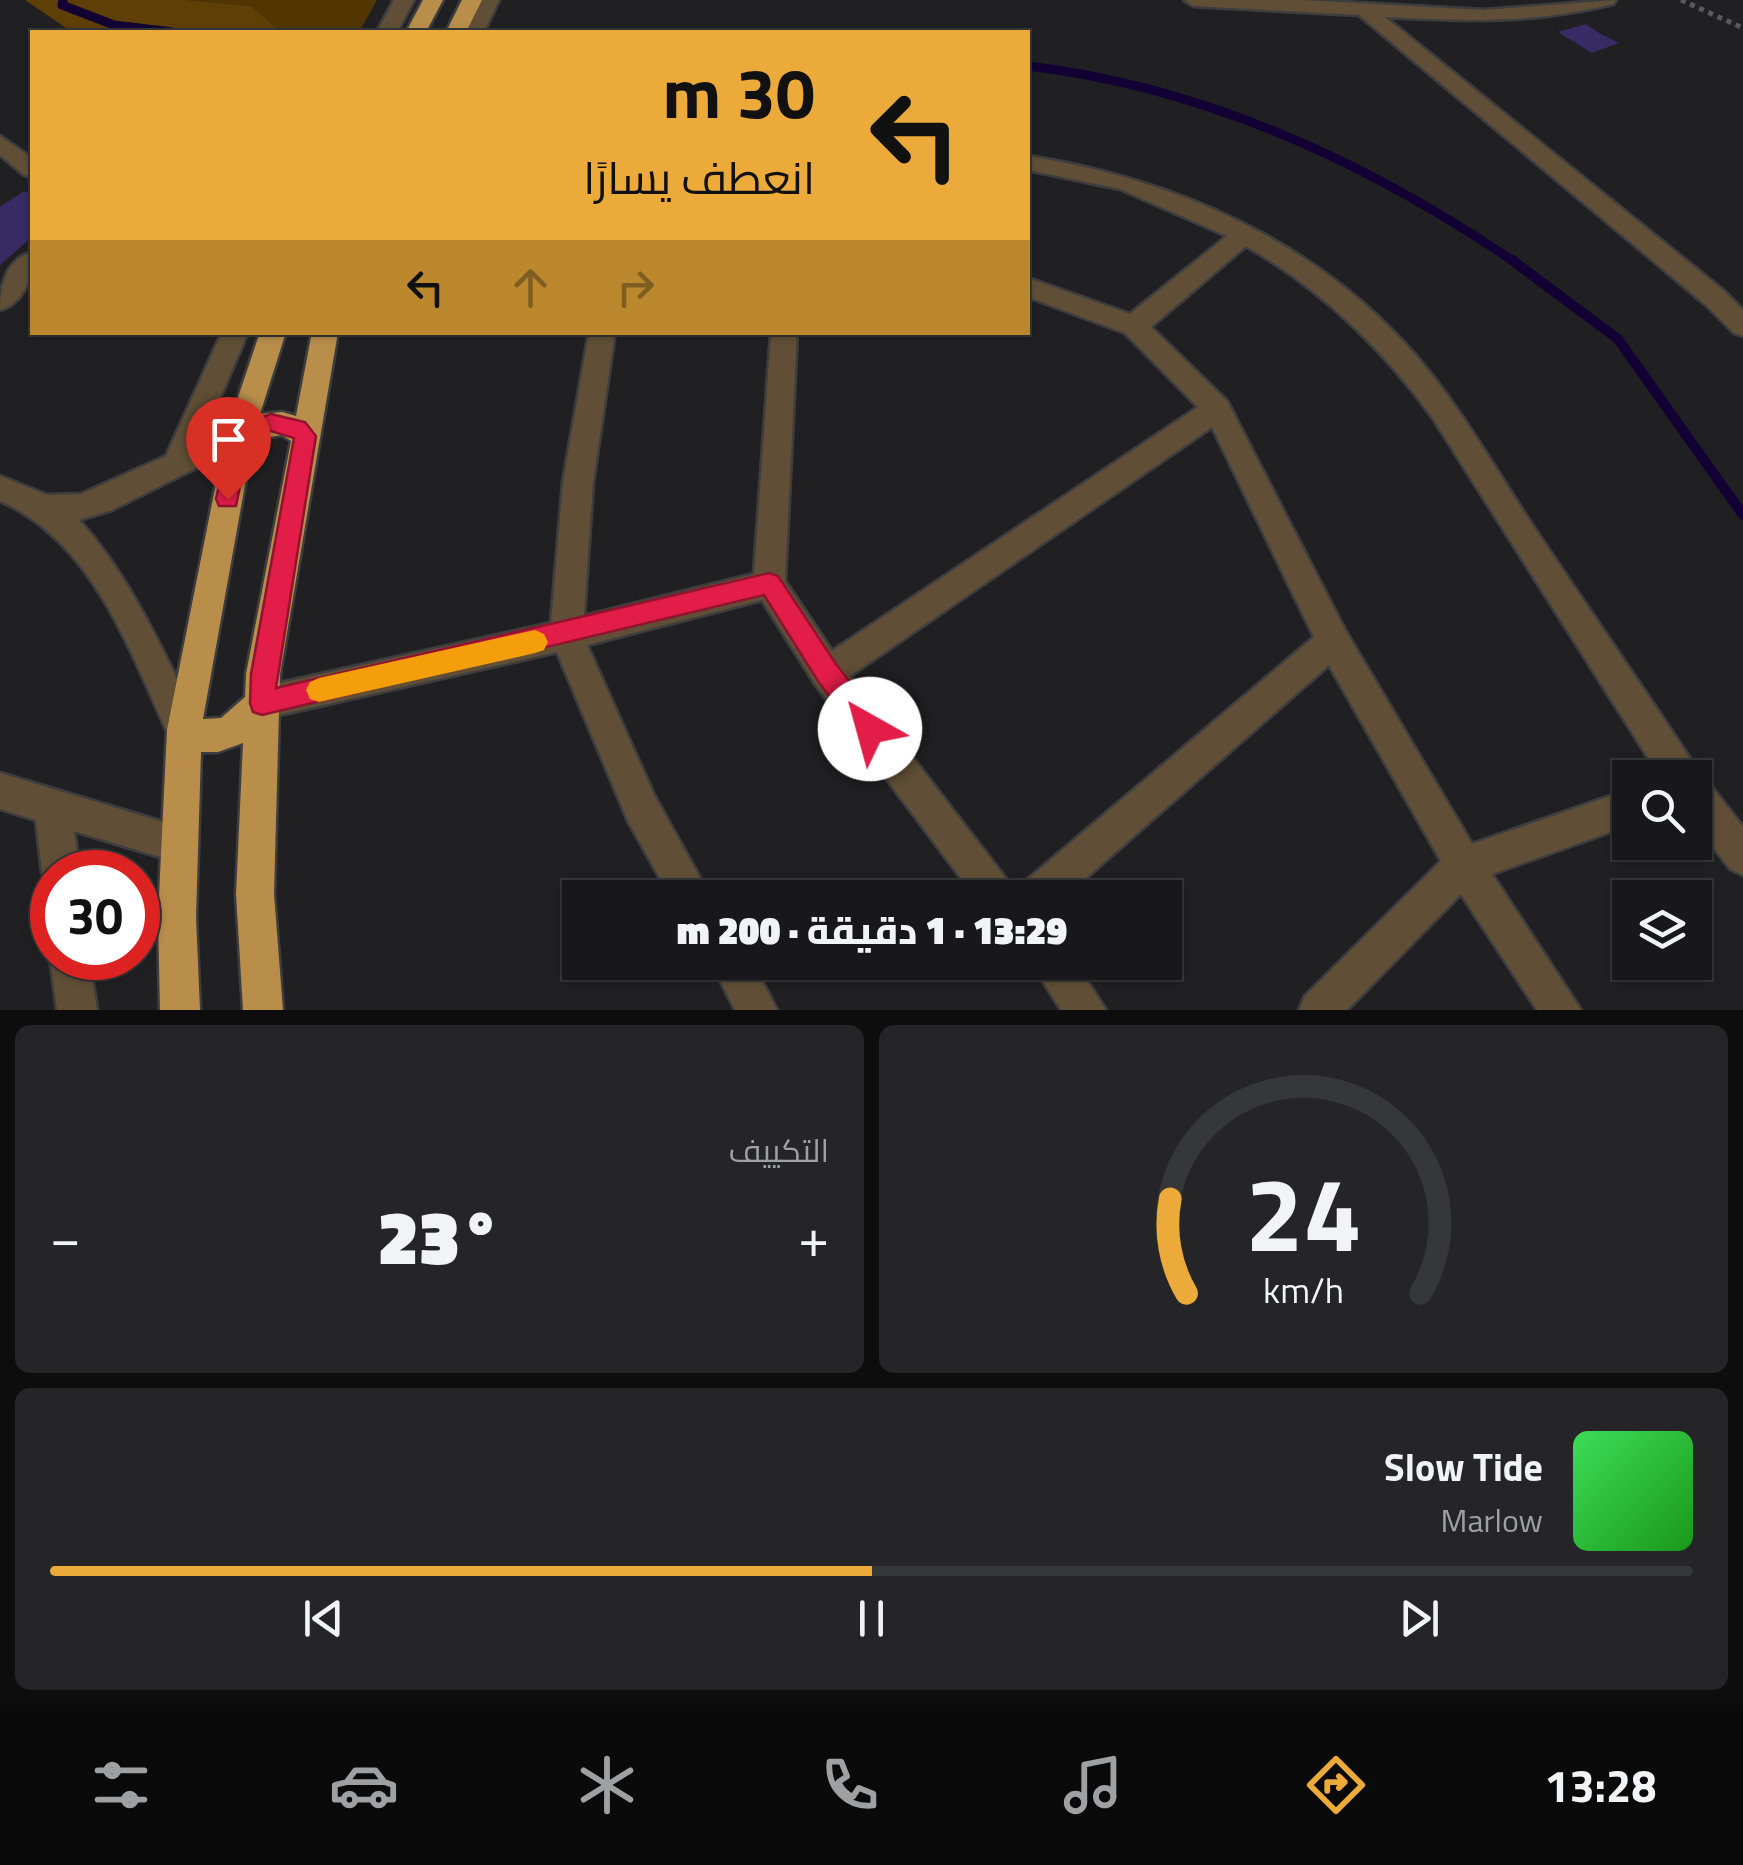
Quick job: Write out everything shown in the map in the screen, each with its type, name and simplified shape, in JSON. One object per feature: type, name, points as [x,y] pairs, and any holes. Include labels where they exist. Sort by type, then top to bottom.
[{"type":"highway","points":[[417,30],[433,0]]},
{"type":"highway","points":[[457,30],[472,0]]},
{"type":"highway","points":[[180,1010],[184,730],[240,433],[272,335]]},
{"type":"highway","points":[[263,1010],[255,894],[263,689],[324,335]]},
{"type":"highway","points":[[240,433],[271,422],[298,428],[305,436]]},
{"type":"highway","points":[[184,730],[201,738],[224,736],[247,722],[263,689]]},
{"type":"street","points":[[388,30],[404,0]]},
{"type":"street","points":[[475,30],[489,0]]},
{"type":"street","points":[[1194,0],[1484,16],[1541,14],[1606,0]]},
{"type":"street","points":[[1367,12],[1715,298],[1743,326]]},
{"type":"street","points":[[0,142],[30,169]]},
{"type":"street","points":[[1030,163],[1134,187],[1246,233],[1323,282],[1390,345],[1438,409],[1670,760]]},
{"type":"street","points":[[1134,326],[1246,233]]},
{"type":"street","points":[[2,295],[30,263]]},
{"type":"street","points":[[1030,288],[1134,326],[1217,408],[1333,641],[1464,865],[1560,1010]]},
{"type":"street","points":[[179,460],[234,335]]},
{"type":"street","points":[[313,384],[335,335]]},
{"type":"street","points":[[602,335],[578,482],[566,634],[641,808],[682,880]]},
{"type":"street","points":[[784,335],[769,584],[827,673],[986,880]]},
{"type":"street","points":[[827,673],[1217,408]]},
{"type":"street","points":[[44,508],[101,502],[240,433]]},
{"type":"street","points":[[0,488],[44,508],[116,592],[184,730]]},
{"type":"street","points":[[263,689],[566,634],[769,584]]},
{"type":"street","points":[[1055,880],[1333,641]]},
{"type":"street","points":[[0,791],[180,845]]},
{"type":"street","points":[[53,807],[58,850]]},
{"type":"street","points":[[1319,1010],[1464,865],[1612,812]]},
{"type":"street","points":[[1712,817],[1743,856]]},
{"type":"street","points":[[73,980],[76,1010]]},
{"type":"street","points":[[740,980],[757,1010]]},
{"type":"street","points":[[1064,980],[1086,1010]]},
{"type":"path","points":[[1682,0],[1743,28]]},
{"type":"shaded area","points":[[25,0],[187,0],[251,6],[279,30],[69,30]]},
{"type":"shaded area","points":[[187,0],[377,0],[360,30],[279,30],[251,6]]},
{"type":"building","points":[[1586,24],[1619,43],[1592,53],[1558,32]]},
{"type":"building","points":[[24,191],[30,194],[30,239],[0,265],[0,207]]},
{"type":"waterway","points":[[63,0],[62,5],[114,25],[155,30]]},
{"type":"waterway","points":[[1030,66],[1094,76],[1158,92],[1283,135],[1403,193],[1516,263]]},
{"type":"waterway","points":[[1512,260],[1618,339],[1743,515]]},
{"type":"slow traffic","points":[[319,690],[535,642]]},
{"type":"route","points":[[228,499],[240,433],[271,422],[298,428],[305,436],[262,703],[769,584],[827,673],[870,729]]}]
